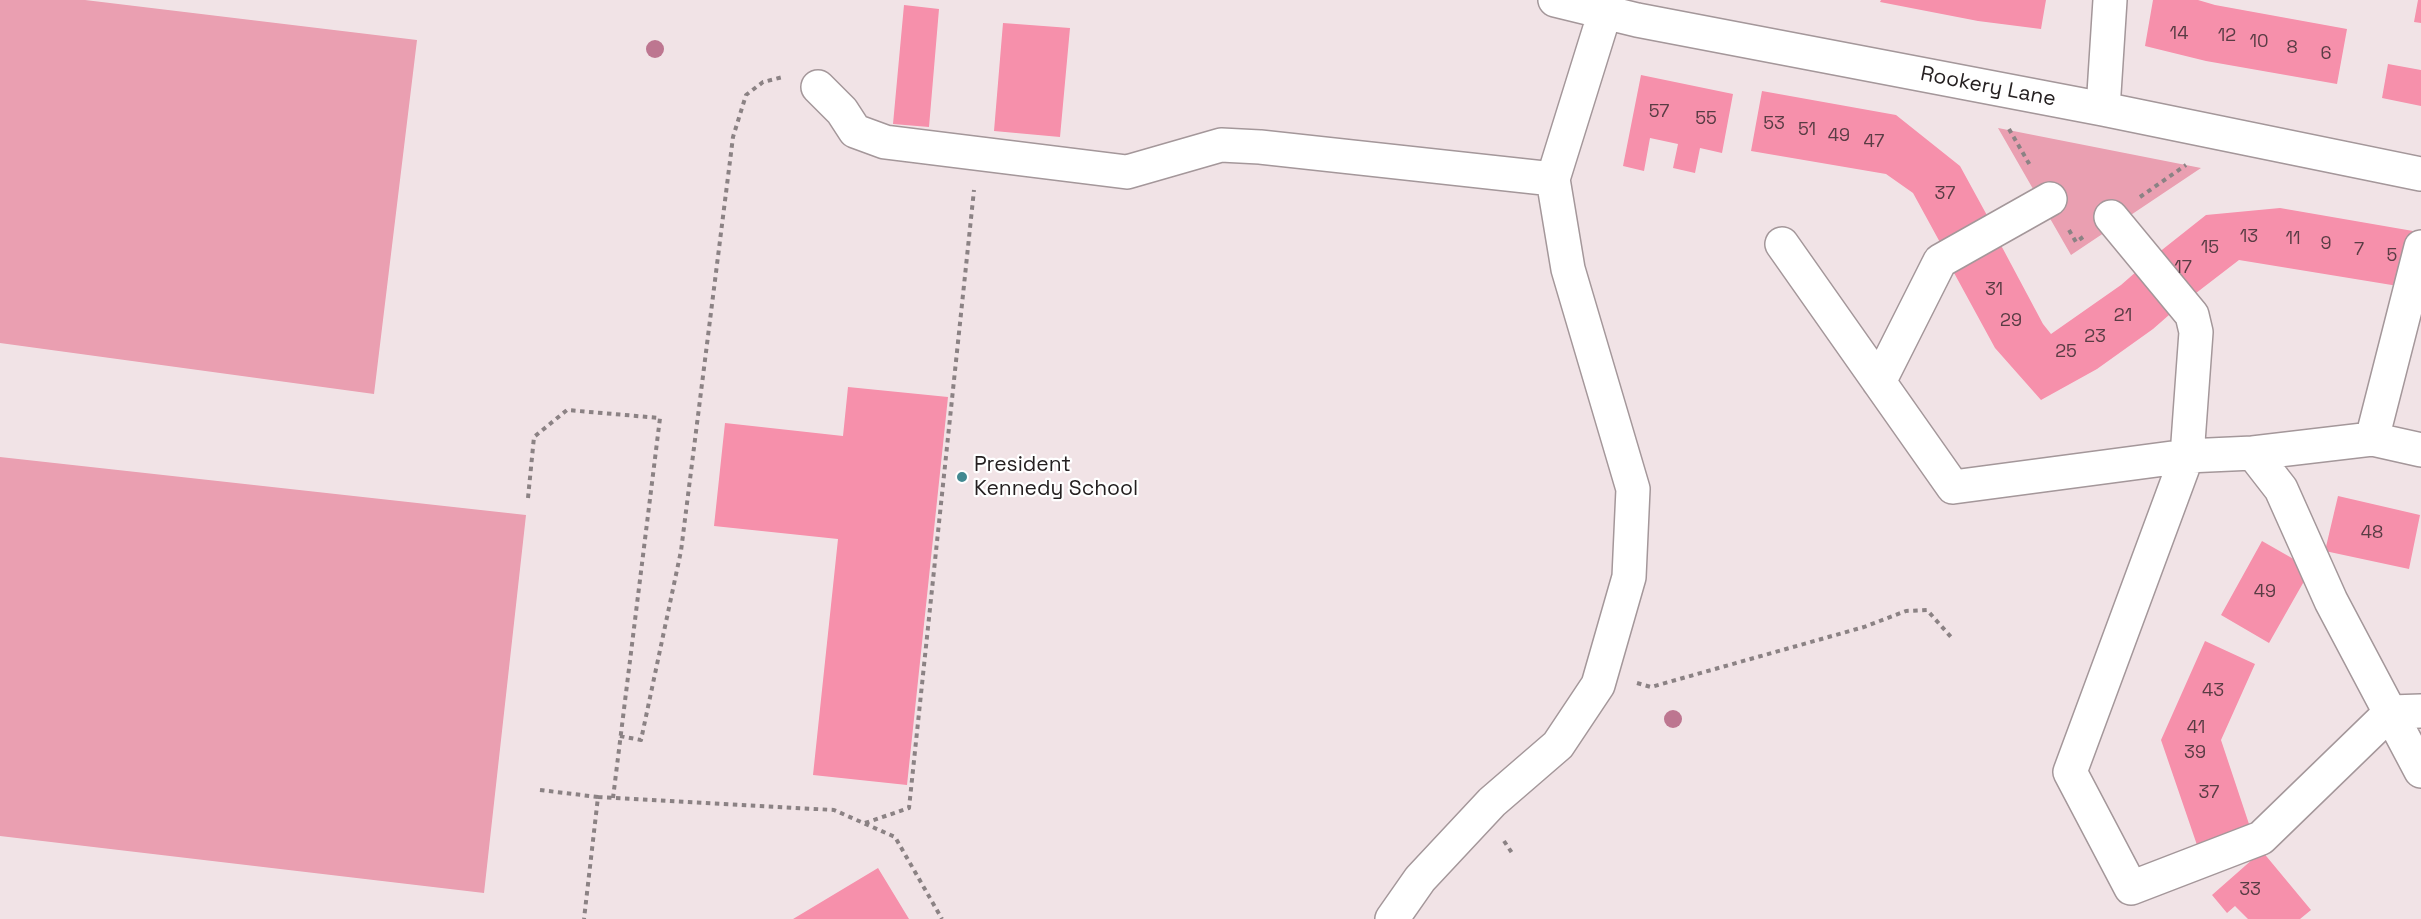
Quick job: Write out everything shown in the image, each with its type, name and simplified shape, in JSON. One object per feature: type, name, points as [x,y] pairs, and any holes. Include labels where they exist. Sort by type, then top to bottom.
[{"type":"street","name":"Rookery Lane","points":[[1555,0],[1605,12],[1637,10],[1984,87],[2421,174]]},
{"type":"street","points":[[2103,109],[2110,0]]},
{"type":"street","points":[[1392,919],[1420,879],[1492,802],[1558,745],[1598,685],[1629,577],[1633,489],[1568,269],[1553,179],[1605,12]]},
{"type":"street","points":[[818,87],[842,111],[855,131],[885,142],[1127,172],[1221,145],[1553,179]]},
{"type":"street","points":[[1880,382],[1940,261],[2050,199]]},
{"type":"street","points":[[2111,217],[2192,315],[2196,332],[2187,456],[2070,772],[2131,888],[2261,838],[2406,712]]},
{"type":"street","points":[[1782,244],[1953,487],[2187,456],[2253,453],[2372,439],[2421,450]]},
{"type":"street","points":[[2372,439],[2421,247]]},
{"type":"street","points":[[2253,453],[2281,489],[2331,601],[2406,712],[2421,771]]},
{"type":"path","points":[[620,736],[641,740],[681,551],[733,137],[746,95],[763,82],[792,74],[818,87]]},
{"type":"path","points":[[1984,87],[2076,242],[2228,135]]},
{"type":"path","points":[[865,823],[909,808],[978,153]]},
{"type":"path","points":[[528,498],[534,437],[567,410],[660,418],[613,798]]},
{"type":"path","points":[[1601,674],[1651,687],[1864,627],[1906,611],[1927,610],[1951,637]]},
{"type":"path","points":[[540,790],[598,797],[834,810],[896,837],[942,919]]},
{"type":"path","points":[[584,919],[598,797]]},
{"type":"shaded area","points":[[0,0],[85,0],[417,40],[374,394],[0,343]]},
{"type":"shaded area","points":[[1998,128],[2201,168],[2071,255]]},
{"type":"shaded area","points":[[0,457],[526,515],[484,893],[0,836]]},
{"type":"building","points":[[1881,0],[2046,0],[2041,29],[1978,21],[1880,2]]},
{"type":"building","points":[[2153,0],[2198,0],[2347,29],[2337,84],[2206,61],[2145,46]]},
{"type":"building","points":[[2418,0],[2421,0],[2421,23],[2414,22]]},
{"type":"building","points":[[904,5],[939,9],[929,127],[893,124]]},
{"type":"building","points":[[1003,23],[1070,28],[1060,137],[994,131]]},
{"type":"building","points":[[2388,64],[2421,70],[2421,106],[2382,98]]},
{"type":"building","points":[[1641,75],[1733,94],[1722,153],[1700,148],[1695,173],[1673,168],[1678,144],[1650,138],[1644,171],[1623,166]]},
{"type":"building","points":[[1762,91],[1896,115],[1960,166],[1989,219],[1942,246],[1913,193],[1886,174],[1751,151]]},
{"type":"building","points":[[2280,208],[2413,231],[2404,287],[2239,260],[2187,300],[2153,257],[2206,215]]},
{"type":"building","points":[[1995,234],[2043,324],[2051,334],[2121,285],[2145,264],[2177,308],[2153,329],[2097,369],[2041,400],[1995,348],[1947,260]]},
{"type":"building","name":"President Kennedy School","points":[[848,387],[948,397],[907,785],[813,775],[838,539],[714,526],[725,423],[843,436]]},
{"type":"building","points":[[2338,496],[2420,515],[2409,569],[2325,551]]},
{"type":"building","points":[[2262,541],[2311,569],[2269,643],[2221,615]]},
{"type":"building","points":[[2205,641],[2255,664],[2221,740],[2250,827],[2197,845],[2161,740]]},
{"type":"building","points":[[2262,851],[2311,910],[2300,919],[2248,919],[2235,906],[2227,913],[2212,895]]},
{"type":"building","points":[[878,868],[909,919],[793,919]]},
{"type":"place","name":"President Kennedy School","points":[[962,477]]}]
